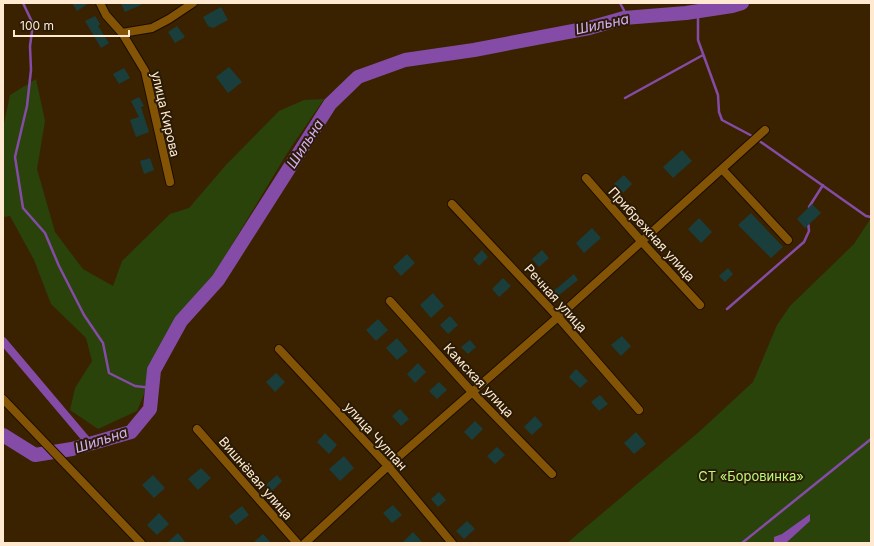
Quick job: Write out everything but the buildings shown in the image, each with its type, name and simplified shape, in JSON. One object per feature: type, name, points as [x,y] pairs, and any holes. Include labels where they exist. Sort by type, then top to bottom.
[{"type":"street","name":"улица Кирова","points":[[100,3],[106,15],[122,33],[145,71],[170,182]]},
{"type":"street","points":[[122,33],[152,28],[193,3]]},
{"type":"street","points":[[305,543],[388,466],[558,317],[765,130]]},
{"type":"street","points":[[722,169],[788,240]]},
{"type":"street","name":"Прибрежная улица","points":[[586,178],[700,305]]},
{"type":"street","name":"Речная улица","points":[[452,204],[558,317],[639,410]]},
{"type":"street","name":"Камская улица","points":[[390,301],[472,392],[552,474]]},
{"type":"street","name":"улица Чулпан","points":[[279,349],[388,466],[452,543]]},
{"type":"street","points":[[3,399],[32,431],[141,543]]},
{"type":"street","name":"Вишнёвая улица","points":[[197,429],[297,543]]},
{"type":"green space","points":[[36,79],[45,121],[37,169],[55,232],[83,269],[113,286],[122,261],[170,214],[189,208],[226,165],[279,111],[304,100],[324,99],[286,155],[212,278],[179,318],[154,370],[137,411],[98,429],[70,410],[75,388],[92,361],[86,338],[51,304],[34,260],[10,216],[3,217],[3,128],[10,95]]},
{"type":"green space","name":"СТ «Боровинка»","points":[[871,218],[871,543],[567,543],[700,431],[753,382],[777,325],[790,306],[854,244]]},
{"type":"shaded area","points":[[810,514],[810,521],[786,543],[774,542],[774,537],[782,534]]},
{"type":"waterway","points":[[23,3],[33,24],[30,46],[31,70],[27,106],[15,157],[23,208],[45,233],[59,266],[84,315],[103,343],[109,373],[135,386],[152,388]]},
{"type":"waterway","points":[[620,3],[628,18]]},
{"type":"waterway","name":"Шильна","points":[[3,435],[35,455],[72,449],[131,432],[150,409],[154,370],[181,321],[218,280],[330,104],[358,77],[405,60],[474,50],[589,28],[624,18],[686,13],[742,3]]},
{"type":"waterway","points":[[698,11],[698,40],[718,95],[719,112],[722,120],[754,137]]},
{"type":"waterway","points":[[625,98],[703,55]]},
{"type":"waterway","points":[[758,140],[866,216],[871,217]]},
{"type":"waterway","points":[[809,207],[823,185]]},
{"type":"waterway","points":[[727,309],[804,242],[809,231],[808,222]]},
{"type":"waterway","points":[[3,341],[90,444]]},
{"type":"waterway","points":[[742,543],[871,439]]}]
